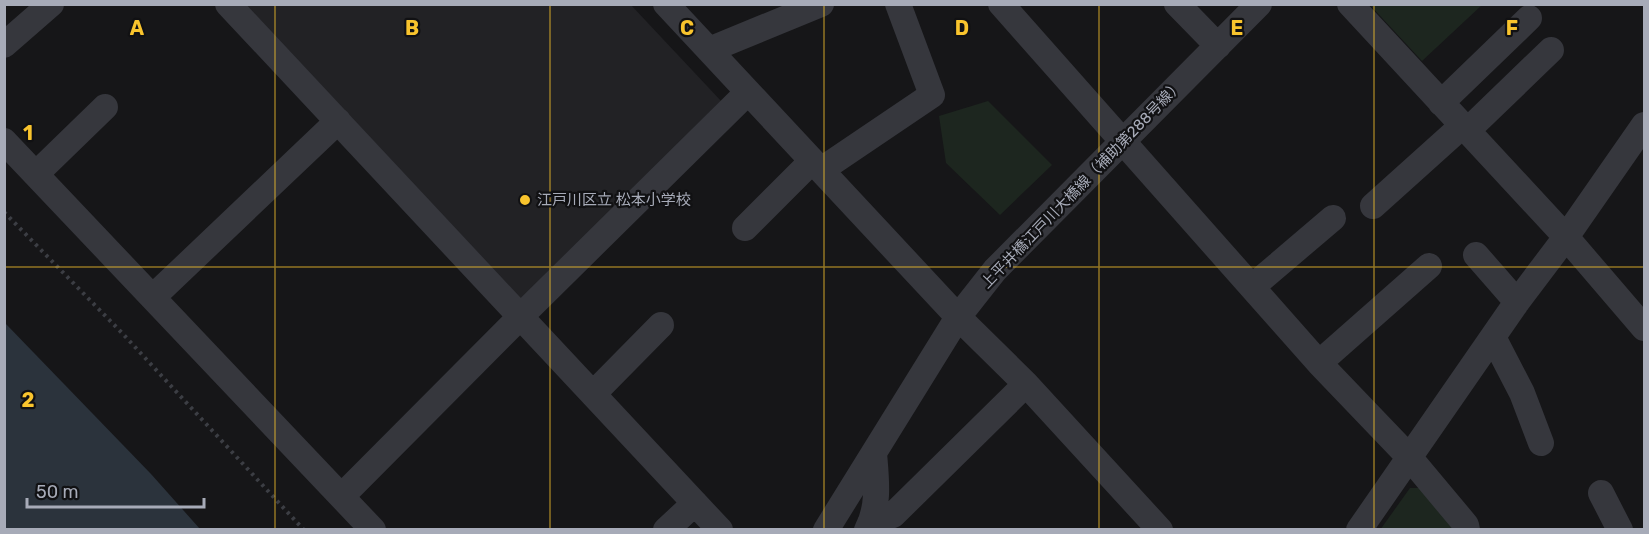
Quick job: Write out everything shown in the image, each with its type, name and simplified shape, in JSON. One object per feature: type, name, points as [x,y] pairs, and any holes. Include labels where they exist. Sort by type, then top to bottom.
[{"type":"street","points":[[4,45],[51,4]]},
{"type":"street","points":[[228,4],[720,530]]},
{"type":"street","points":[[666,4],[958,316],[1026,384],[1160,530]]},
{"type":"street","points":[[709,50],[821,4]]},
{"type":"street","points":[[745,228],[816,166],[932,95],[898,4]]},
{"type":"street","points":[[1001,4],[1319,363],[1410,458],[1466,525],[1467,530]]},
{"type":"street","points":[[1177,4],[1218,46]]},
{"type":"street","name":"上平井橋江戸川大橋線（補助第288号線）","points":[[826,530],[958,316],[995,270],[1259,4]]},
{"type":"street","points":[[1350,4],[1566,237],[1644,328]]},
{"type":"street","points":[[1441,103],[1529,18]]},
{"type":"street","points":[[1373,206],[1465,128],[1551,50]]},
{"type":"street","points":[[342,496],[747,93]]},
{"type":"street","points":[[36,174],[105,107]]},
{"type":"street","points":[[153,297],[338,121]]},
{"type":"street","points":[[1359,530],[1517,302],[1566,237],[1644,125]]},
{"type":"street","points":[[4,141],[373,530]]},
{"type":"street","points":[[1252,287],[1333,218]]},
{"type":"street","points":[[1476,255],[1517,302]]},
{"type":"street","points":[[1319,363],[1430,266]]},
{"type":"street","points":[[593,394],[661,325]]},
{"type":"street","points":[[1492,338],[1522,393],[1541,443]]},
{"type":"street","points":[[869,526],[892,515],[1026,384]]},
{"type":"street","points":[[869,526],[878,489],[874,453]]},
{"type":"street","points":[[1601,494],[1620,530]]},
{"type":"street","points":[[666,530],[695,503]]},
{"type":"path","points":[[4,212],[131,342],[304,530]]},
{"type":"shaded area","name":"江戸川区立 松本小学校","points":[[242,5],[631,5],[722,102],[527,299],[517,298]]},
{"type":"shaded area","points":[[1370,5],[1482,5],[1422,61]]},
{"type":"shaded area","points":[[988,101],[1052,165],[1000,215],[946,163],[939,116]]},
{"type":"shaded area","points":[[5,323],[151,474],[200,529],[5,529]]},
{"type":"shaded area","points":[[1410,488],[1420,488],[1457,530],[1380,530]]},
{"type":"place","name":"江戸川区立 松本小学校","points":[[525,200]]}]
